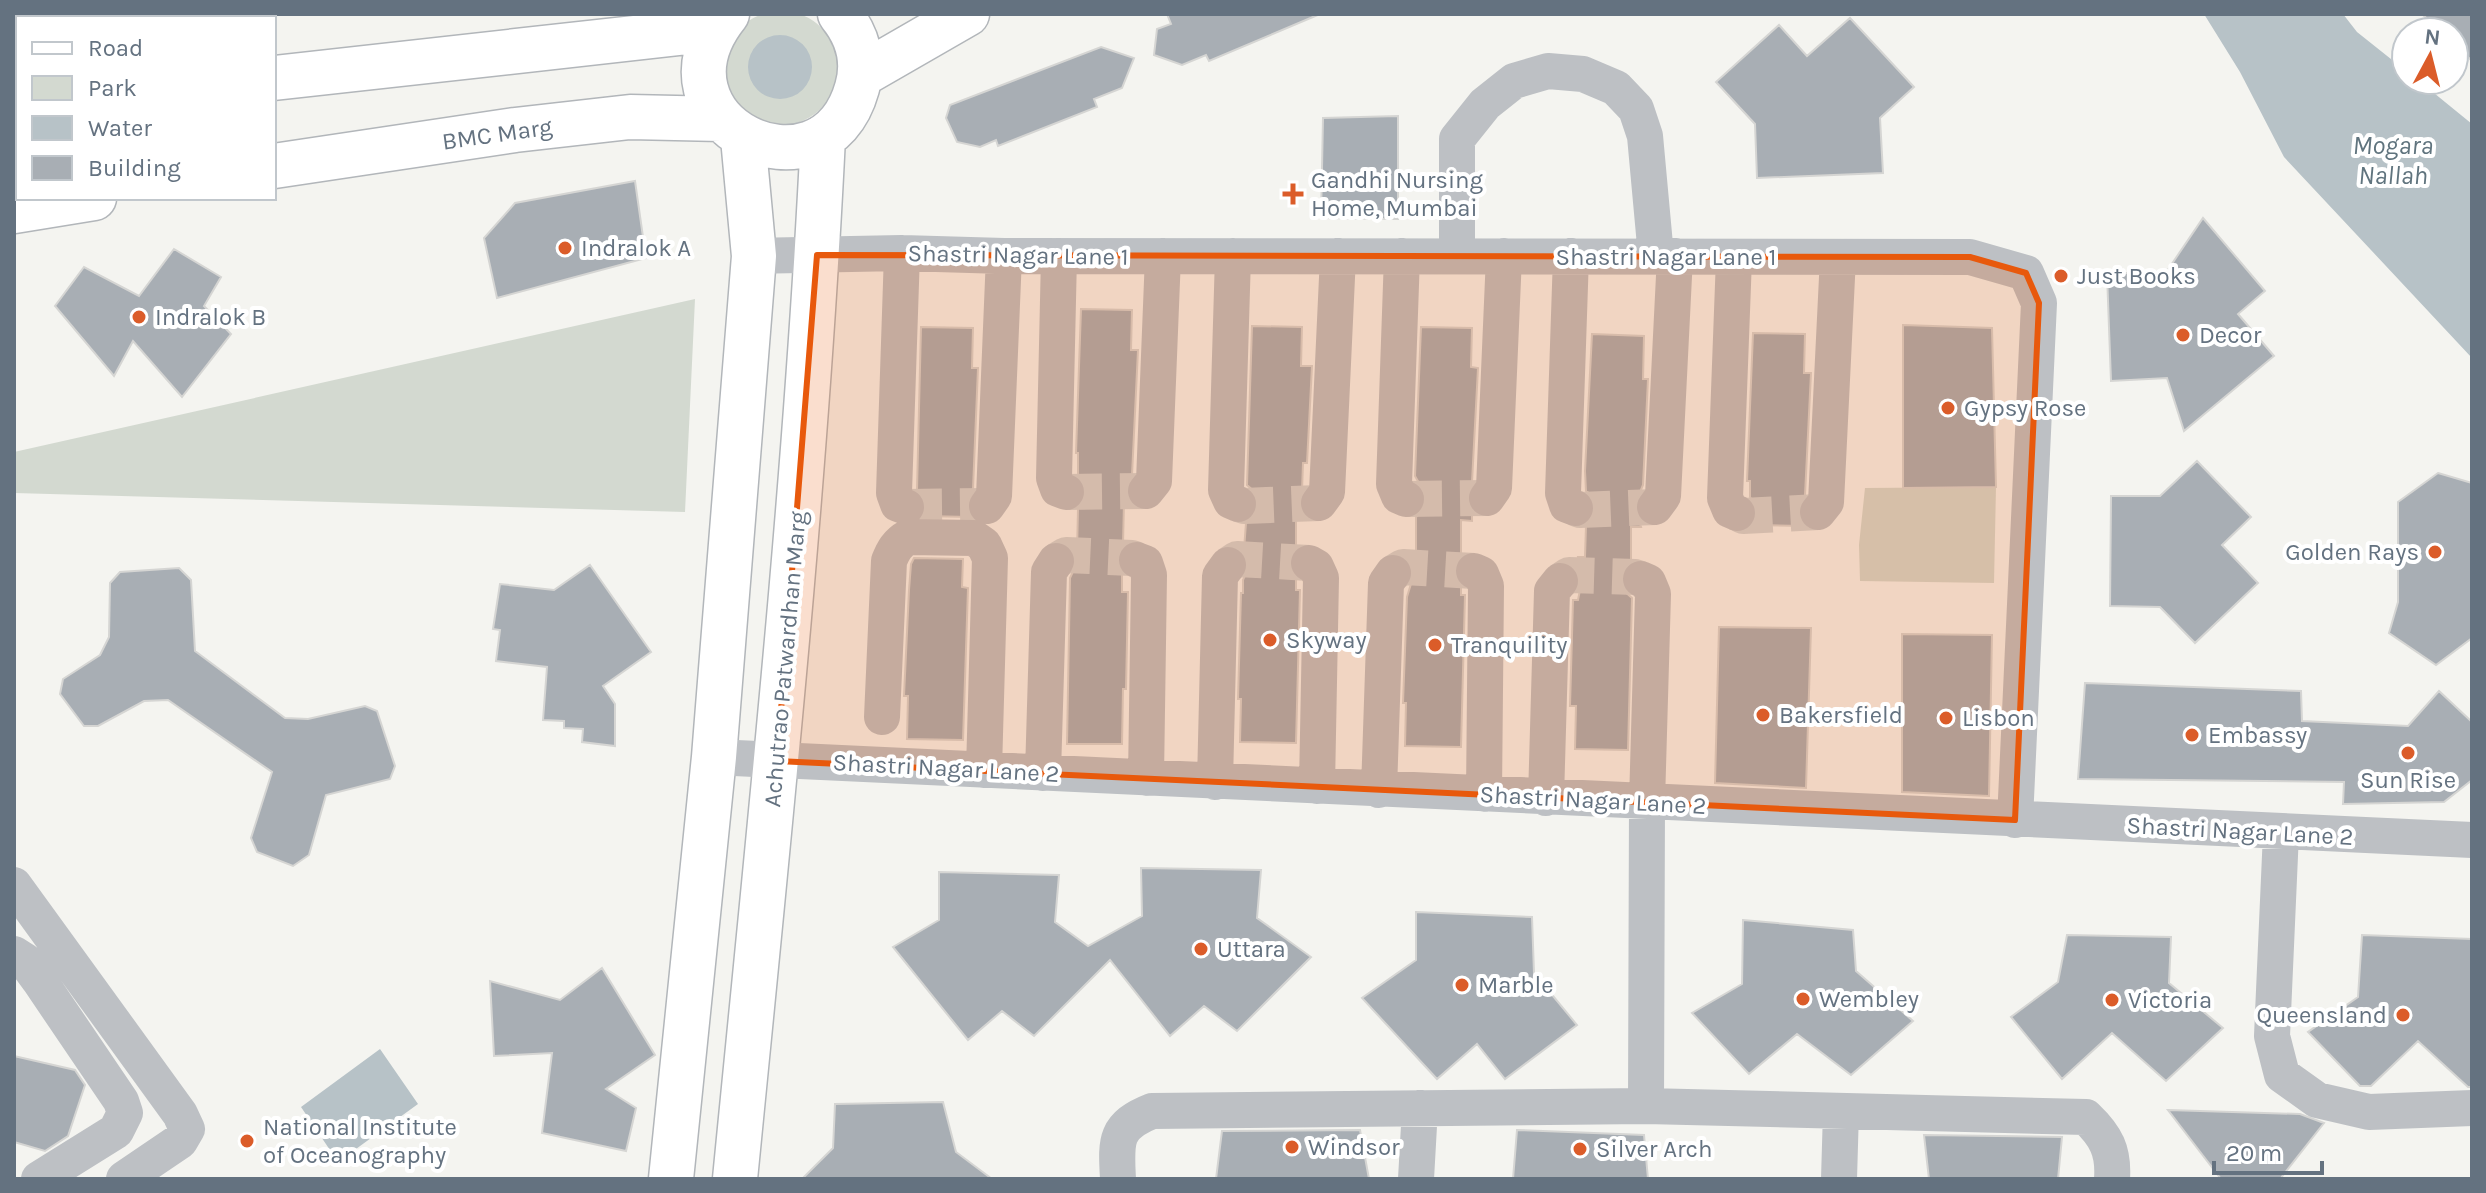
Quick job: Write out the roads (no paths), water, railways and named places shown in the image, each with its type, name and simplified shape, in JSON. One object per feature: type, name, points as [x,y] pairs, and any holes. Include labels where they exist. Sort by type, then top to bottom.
[{"type":"main road","points":[[823,137],[841,121],[853,104],[861,75],[860,56],[853,33],[840,14]]},
{"type":"main road","points":[[861,75],[967,14]]},
{"type":"main road","points":[[276,78],[721,22]]},
{"type":"main road","points":[[671,1179],[714,757],[754,256],[732,128],[708,95],[704,78],[704,60],[721,22]]},
{"type":"main road","name":"BMC Marg","points":[[276,166],[515,130],[630,117],[732,128],[769,147],[799,146],[823,137]]},
{"type":"main road","name":"Achutrao Patwardhan Marg","points":[[735,1179],[777,761],[817,255],[823,137]]},
{"type":"main road","points":[[14,211],[82,200]]},
{"type":"street","points":[[1457,256],[1457,139],[1485,104],[1514,81],[1548,71],[1583,74],[1616,88],[1636,109],[1645,136],[1665,256],[1663,496],[1655,507]]},
{"type":"street","name":"Shastri Nagar Lane 1","points":[[754,256],[902,253],[1004,256],[1970,257],[2026,273],[2039,303],[2015,820]]},
{"type":"street","points":[[902,253],[894,493],[898,504],[906,507]]},
{"type":"street","points":[[987,506],[994,496],[1004,256]]},
{"type":"street","points":[[1059,256],[1054,478],[1058,489],[1066,492]]},
{"type":"street","points":[[1146,491],[1154,481],[1163,256]]},
{"type":"street","points":[[1233,256],[1226,490],[1231,501],[1238,504]]},
{"type":"street","points":[[1319,503],[1327,492],[1338,256]]},
{"type":"street","points":[[1402,256],[1394,484],[1399,496],[1406,499]]},
{"type":"street","points":[[1487,498],[1494,488],[1504,256]]},
{"type":"street","points":[[1571,256],[1563,493],[1567,505],[1575,508]]},
{"type":"street","points":[[1818,512],[1826,502],[1838,257]]},
{"type":"street","points":[[1734,258],[1725,498],[1730,510],[1737,513]]},
{"type":"street","points":[[882,717],[889,561],[893,551],[900,541],[908,537],[974,538],[984,545],[990,558],[984,770]]},
{"type":"street","points":[[1137,560],[1145,563],[1149,575],[1146,778]]},
{"type":"street","points":[[1043,773],[1049,572],[1056,561]]},
{"type":"street","points":[[1309,563],[1316,567],[1321,578],[1317,786]]},
{"type":"street","points":[[1215,782],[1220,576],[1228,565]]},
{"type":"street","points":[[1474,571],[1481,574],[1486,586],[1484,794]]},
{"type":"street","points":[[1379,790],[1386,583],[1393,573]]},
{"type":"street","points":[[1641,579],[1648,582],[1653,594],[1647,802],[1646,1106]]},
{"type":"street","points":[[1546,798],[1552,591],[1560,581]]},
{"type":"street","name":"Shastri Nagar Lane 2","points":[[714,757],[2472,840]]},
{"type":"street","points":[[2281,833],[2272,1036],[2282,1075],[2317,1100],[2369,1112],[2472,1108]]},
{"type":"street","points":[[14,885],[180,1114],[187,1129],[180,1141],[124,1179]]},
{"type":"street","points":[[14,954],[25,961],[39,980],[121,1101],[125,1113],[116,1131],[39,1179]]},
{"type":"street","points":[[1118,1179],[1119,1137],[1129,1120],[1152,1111],[1646,1106],[2086,1117],[2105,1135],[2113,1159],[2112,1179]]},
{"type":"street","points":[[1416,1179],[1420,1108]]},
{"type":"street","points":[[1839,1179],[1841,1111]]},
{"type":"water","name":"Mogara Nallah","points":[[2204,14],[2343,14],[2357,32],[2390,58],[2390,96],[2438,96],[2472,124],[2472,358],[2284,157],[2240,72]]},
{"type":"water","points":[[774,35],[786,35],[803,44],[810,55],[810,79],[803,90],[786,99],[774,99],[762,94],[753,85],[748,73],[748,61],[753,49],[762,40]]},
{"type":"water","points":[[380,1049],[418,1104],[338,1162],[301,1107]]},
{"type":"tunnel","points":[[1066,492],[1146,491]]},
{"type":"tunnel","points":[[1406,499],[1487,498]]},
{"type":"tunnel","points":[[1238,504],[1319,503]]},
{"type":"tunnel","points":[[906,507],[987,506]]},
{"type":"tunnel","points":[[1575,508],[1655,507]]},
{"type":"tunnel","points":[[1737,513],[1743,516],[1818,512]]},
{"type":"tunnel","points":[[1056,561],[1066,555],[1137,560]]},
{"type":"tunnel","points":[[1228,565],[1237,559],[1309,563]]},
{"type":"tunnel","points":[[1393,573],[1403,567],[1474,571]]},
{"type":"tunnel","points":[[1560,581],[1569,575],[1641,579]]},
{"type":"place","name":"Gandhi Nursing Home, Mumbai","points":[[1293,194]]},
{"type":"place","name":"Indralok A","points":[[565,248]]},
{"type":"place","name":"Just Books","points":[[2061,276]]},
{"type":"place","name":"Indralok B","points":[[139,317]]},
{"type":"place","name":"Decor","points":[[2183,335]]},
{"type":"place","name":"Gypsy Rose","points":[[1948,408]]},
{"type":"place","name":"Golden Rays","points":[[2435,552]]},
{"type":"place","name":"Skyway","points":[[1270,640]]},
{"type":"place","name":"Tranquility","points":[[1435,645]]},
{"type":"place","name":"Bakersfield","points":[[1763,715]]},
{"type":"place","name":"Lisbon","points":[[1946,718]]},
{"type":"place","name":"Embassy","points":[[2192,735]]},
{"type":"place","name":"Sun Rise","points":[[2408,753]]},
{"type":"place","name":"Uttara","points":[[1201,949]]},
{"type":"place","name":"Marble","points":[[1462,985]]},
{"type":"place","name":"Wembley","points":[[1803,999]]},
{"type":"place","name":"Victoria","points":[[2112,1000]]},
{"type":"place","name":"Queensland","points":[[2403,1015]]},
{"type":"place","name":"National Institute of Oceanography","points":[[247,1141]]},
{"type":"place","name":"Windsor","points":[[1292,1147]]},
{"type":"place","name":"Silver Arch","points":[[1580,1149]]}]
